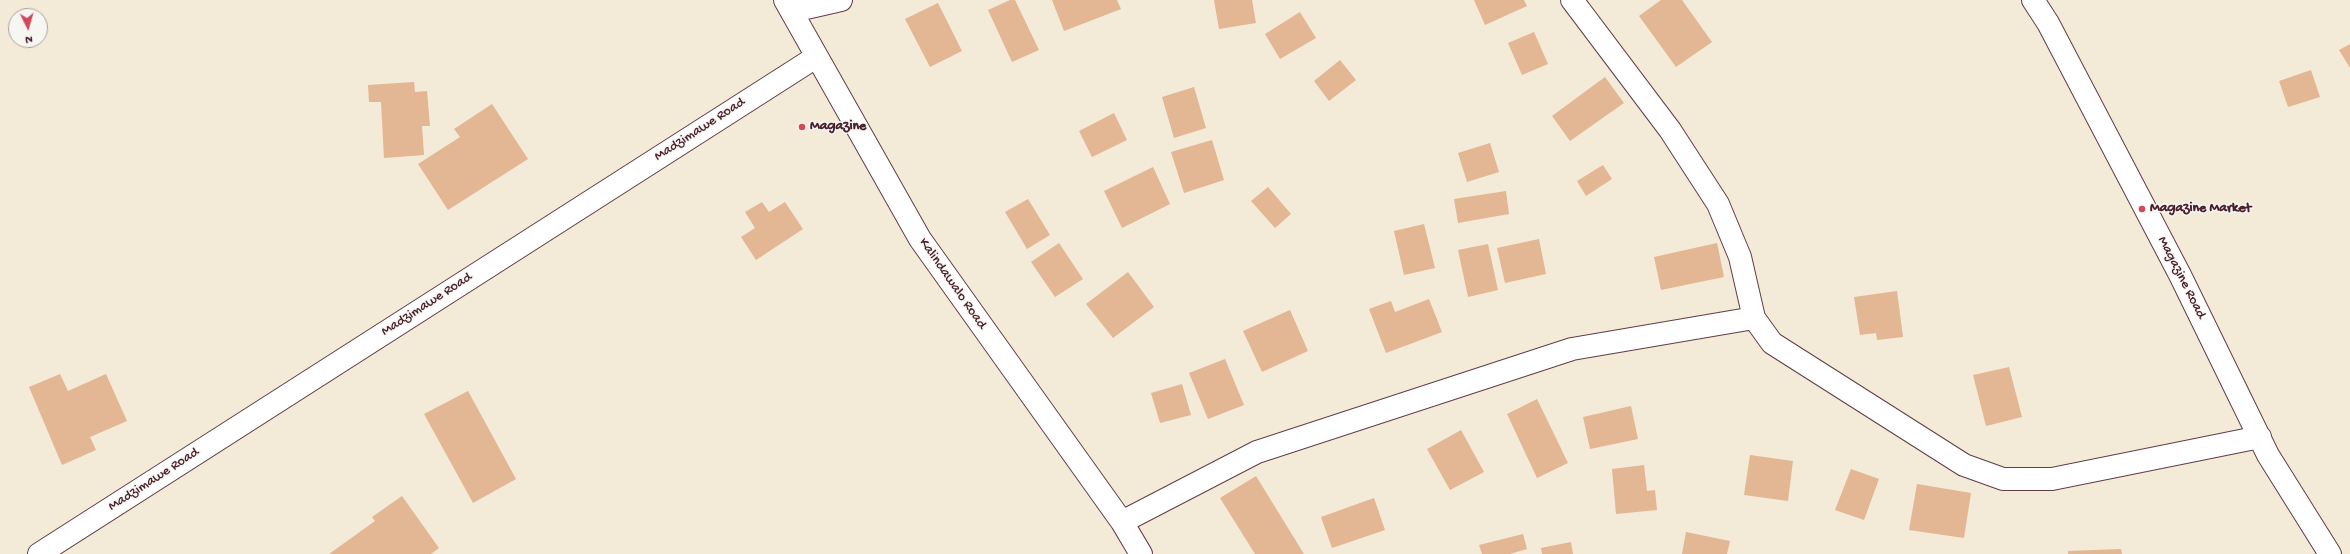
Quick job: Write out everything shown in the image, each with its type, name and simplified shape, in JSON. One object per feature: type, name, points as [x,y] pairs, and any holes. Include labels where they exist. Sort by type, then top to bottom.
[{"type":"street","points":[[789,6],[841,0]]},
{"type":"street","points":[[1572,0],[1670,130],[1718,204],[1740,257],[1754,318],[1772,343],[1964,465],[2003,479],[2052,480],[2260,437]]},
{"type":"street","name":"Magazine Road","points":[[2033,0],[2048,24],[2180,275],[2268,454],[2330,554]]},
{"type":"street","name":"Kalindawalo Road","points":[[789,6],[816,57],[920,239],[1122,522],[1141,554]]},
{"type":"street","name":"Madzimawe Road","points":[[39,554],[816,57]]},
{"type":"street","points":[[1122,522],[1257,452],[1572,349],[1754,318]]},
{"type":"building","points":[[1010,0],[1015,0],[1039,50],[1012,62],[988,10]]},
{"type":"building","points":[[1052,0],[1117,0],[1121,9],[1064,31]]},
{"type":"building","points":[[1214,0],[1252,0],[1256,23],[1219,29]]},
{"type":"building","points":[[1474,0],[1524,0],[1527,6],[1485,25]]},
{"type":"building","points":[[1661,0],[1682,0],[1712,42],[1676,67],[1639,16]]},
{"type":"building","points":[[938,3],[962,51],[930,67],[905,19]]},
{"type":"building","points":[[1300,12],[1316,38],[1280,59],[1265,34]]},
{"type":"building","points":[[1534,32],[1548,64],[1522,75],[1508,43]]},
{"type":"building","points":[[2350,44],[2350,68],[2339,50]]},
{"type":"building","points":[[1340,60],[1356,80],[1329,101],[1314,81]]},
{"type":"building","points":[[2311,70],[2320,97],[2288,107],[2279,81]]},
{"type":"building","points":[[1605,77],[1624,103],[1570,141],[1552,116]]},
{"type":"building","points":[[414,82],[415,92],[427,91],[430,126],[422,126],[424,155],[384,158],[381,102],[369,102],[368,85]]},
{"type":"building","points":[[1194,87],[1206,128],[1174,138],[1162,97]]},
{"type":"building","points":[[492,104],[528,159],[448,210],[418,164],[460,137],[454,129]]},
{"type":"building","points":[[1114,113],[1127,140],[1092,157],[1079,131]]},
{"type":"building","points":[[1212,140],[1224,180],[1184,193],[1171,152]]},
{"type":"building","points":[[1490,143],[1499,172],[1467,182],[1458,153]]},
{"type":"building","points":[[1603,165],[1612,179],[1586,196],[1577,181]]},
{"type":"building","points":[[1153,167],[1170,204],[1122,228],[1104,191]]},
{"type":"building","points":[[1268,187],[1291,214],[1275,228],[1251,201]]},
{"type":"building","points":[[1506,191],[1509,214],[1458,223],[1454,199]]},
{"type":"building","points":[[1028,199],[1050,235],[1027,249],[1005,212]]},
{"type":"building","points":[[762,202],[769,212],[785,202],[803,229],[756,260],[741,237],[755,228],[745,212]]},
{"type":"building","points":[[1424,224],[1435,268],[1404,275],[1394,231]]},
{"type":"building","points":[[1539,239],[1546,274],[1505,283],[1497,248]]},
{"type":"building","points":[[1059,243],[1083,279],[1055,297],[1031,262]]},
{"type":"building","points":[[1717,243],[1724,277],[1661,290],[1654,257]]},
{"type":"building","points":[[1488,244],[1498,290],[1468,297],[1458,250]]},
{"type":"building","points":[[1128,272],[1154,307],[1113,338],[1086,304]]},
{"type":"building","points":[[1897,291],[1903,337],[1877,340],[1876,333],[1860,335],[1854,297]]},
{"type":"building","points":[[1429,299],[1442,332],[1386,353],[1369,309],[1391,301],[1395,312]]},
{"type":"building","points":[[1290,310],[1308,351],[1262,372],[1243,331]]},
{"type":"building","points":[[1225,359],[1244,405],[1208,419],[1189,373]]},
{"type":"building","points":[[2009,367],[2022,417],[1986,426],[1973,375]]},
{"type":"building","points":[[60,374],[68,391],[106,374],[127,421],[90,437],[96,450],[62,465],[29,387]]},
{"type":"building","points":[[1182,384],[1191,415],[1160,423],[1151,393]]},
{"type":"building","points":[[468,391],[516,479],[473,503],[424,414]]},
{"type":"building","points":[[1537,399],[1568,463],[1537,478],[1507,414]]},
{"type":"building","points":[[1631,406],[1638,439],[1590,449],[1583,417]]},
{"type":"building","points":[[1461,430],[1484,472],[1450,490],[1427,449]]},
{"type":"building","points":[[1750,455],[1793,461],[1788,501],[1744,495]]},
{"type":"building","points":[[1644,465],[1647,491],[1655,490],[1657,510],[1616,514],[1612,469]]},
{"type":"building","points":[[1851,469],[1879,479],[1864,520],[1835,510]]},
{"type":"building","points":[[1256,476],[1304,554],[1255,554],[1220,498]]},
{"type":"building","points":[[1917,484],[1971,493],[1964,538],[1909,530]]},
{"type":"building","points":[[402,496],[439,548],[431,554],[329,554],[375,521],[372,517]]},
{"type":"building","points":[[1374,498],[1385,530],[1332,548],[1321,517]]},
{"type":"building","points":[[1686,532],[1730,541],[1727,554],[1682,554]]},
{"type":"building","points":[[1523,534],[1527,549],[1510,554],[1482,554],[1479,545]]},
{"type":"building","points":[[1571,542],[1573,554],[1542,554],[1541,548]]},
{"type":"building","points":[[2121,549],[2122,554],[2068,554],[2068,551]]},
{"type":"place","name":"Magazine","points":[[802,127]]},
{"type":"place","name":"Magazine Market","points":[[2142,209]]}]
